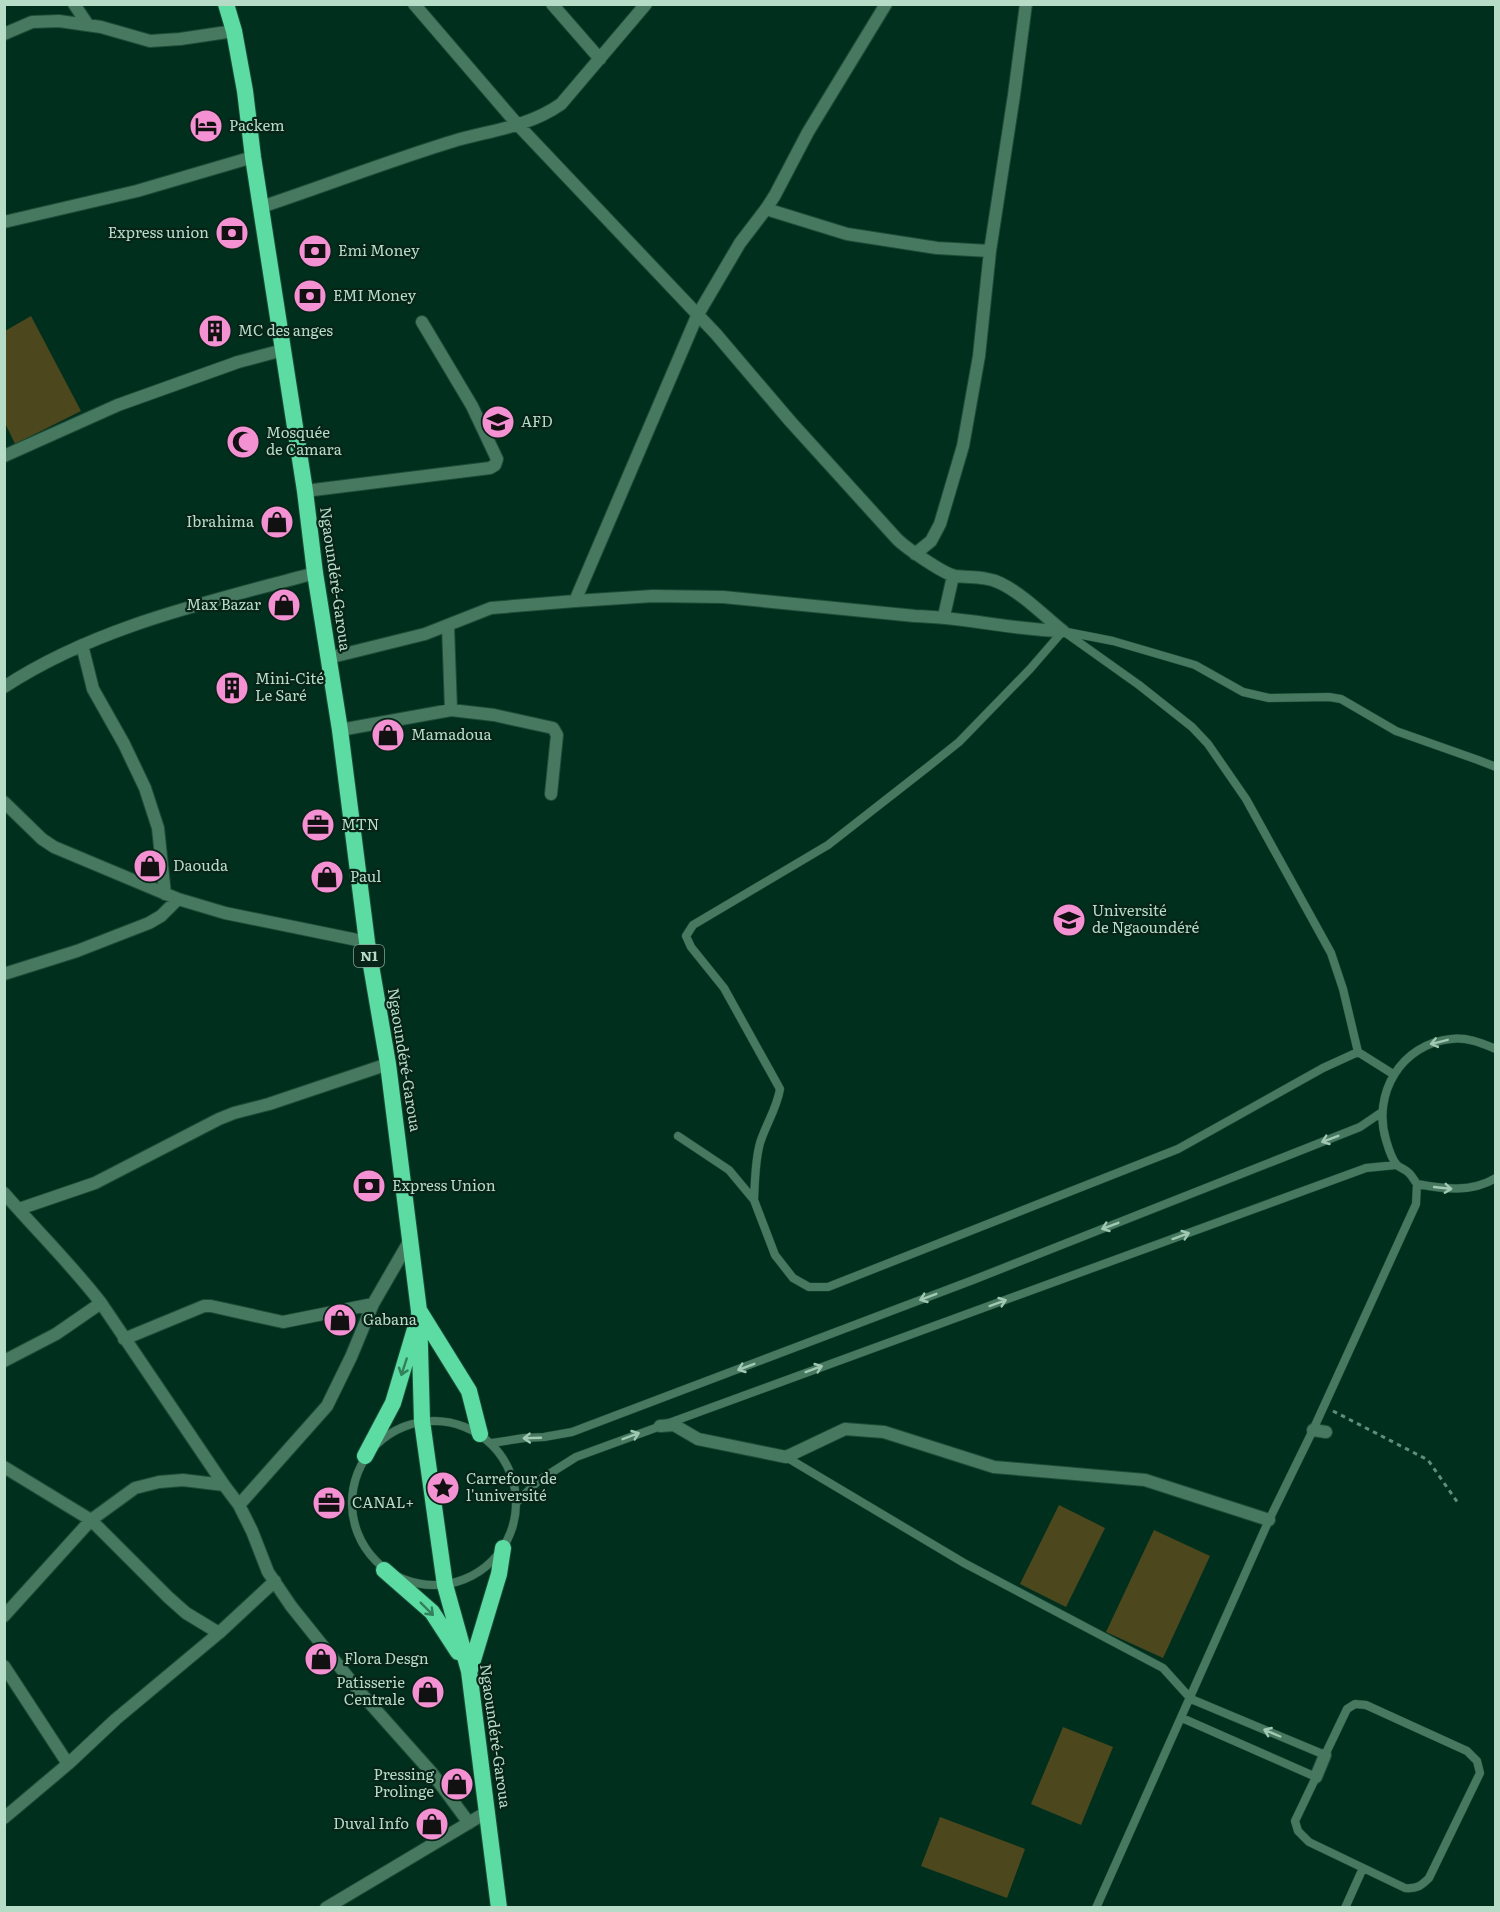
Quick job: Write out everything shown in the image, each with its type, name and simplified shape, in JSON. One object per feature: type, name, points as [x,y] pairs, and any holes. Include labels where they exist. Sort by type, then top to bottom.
[{"type":"highway","name":"Ngaoundéré-Garoua","points":[[226,4],[234,31],[245,91],[340,730],[367,942],[388,1064],[419,1311],[422,1421],[446,1585],[469,1671],[499,1908]]},
{"type":"highway","points":[[419,1311],[469,1391],[486,1439]]},
{"type":"highway","points":[[365,1456],[393,1402],[419,1311]]},
{"type":"highway","points":[[469,1671],[499,1574],[503,1548]]},
{"type":"highway","points":[[384,1570],[432,1612],[469,1671]]},
{"type":"street","points":[[74,4],[88,25]]},
{"type":"street","points":[[414,4],[518,125],[728,348],[790,421],[904,547],[953,576],[984,577],[1002,584],[1024,598],[1063,631]]},
{"type":"street","points":[[552,4],[600,59]]},
{"type":"street","points":[[261,207],[458,140],[518,125],[546,114],[561,104],[646,4]]},
{"type":"street","points":[[575,601],[697,316],[740,243],[766,209],[808,132],[886,4]]},
{"type":"street","points":[[915,554],[931,541],[940,524],[963,446],[979,357],[990,251],[1026,4]]},
{"type":"street","points":[[4,34],[32,22],[59,21],[101,27],[150,41],[234,31]]},
{"type":"street","points":[[4,222],[137,191],[254,157]]},
{"type":"street","points":[[766,209],[847,234],[937,248],[990,251]]},
{"type":"street","points":[[305,491],[490,468],[495,465],[497,459],[471,406],[422,322]]},
{"type":"street","points":[[4,456],[118,405],[238,362],[284,350]]},
{"type":"street","points":[[4,687],[82,645],[166,615],[315,573]]},
{"type":"street","points":[[944,616],[953,576]]},
{"type":"street","points":[[328,658],[425,634],[491,608],[653,596],[723,597],[915,616],[944,616],[1035,630],[1063,631]]},
{"type":"street","points":[[448,626],[451,710]]},
{"type":"street","points":[[82,645],[93,689],[124,744],[145,788],[158,828],[165,894]]},
{"type":"street","points":[[340,730],[451,710],[494,715],[553,728],[557,735],[551,794]]},
{"type":"street","points":[[4,802],[42,839],[54,847],[165,894],[225,914],[367,942]]},
{"type":"street","points":[[4,974],[77,951],[149,923],[161,916],[178,899]]},
{"type":"street","points":[[19,1209],[95,1183],[226,1116],[388,1064]]},
{"type":"street","points":[[4,1193],[100,1303],[239,1505],[268,1572],[291,1606],[359,1691],[432,1773],[469,1823]]},
{"type":"street","points":[[239,1505],[327,1406],[373,1304],[410,1240]]},
{"type":"street","points":[[4,1361],[56,1334],[100,1303]]},
{"type":"street","points":[[124,1339],[204,1306],[283,1322],[373,1304]]},
{"type":"street","points":[[660,1426],[674,1425],[698,1439],[786,1457],[845,1429],[884,1432],[994,1467],[1145,1480],[1269,1520]]},
{"type":"street","points":[[1313,1430],[1326,1432]]},
{"type":"street","points":[[4,1467],[92,1520],[168,1597],[186,1612],[219,1633]]},
{"type":"street","points":[[4,1616],[92,1520],[135,1488],[159,1482],[183,1480],[224,1485]]},
{"type":"street","points":[[4,1818],[68,1764],[116,1719],[219,1633],[275,1581]]},
{"type":"street","points":[[4,1666],[68,1764]]},
{"type":"street","points":[[1316,1777],[1326,1755]]},
{"type":"street","points":[[326,1908],[487,1812]]},
{"type":"lane","points":[[1063,631],[1113,641],[1195,665],[1243,692],[1269,698],[1329,697],[1341,699],[1396,731],[1496,767]]},
{"type":"lane","points":[[1063,631],[1139,685],[1192,727],[1208,744],[1246,799],[1331,953],[1343,989],[1358,1052],[1393,1074]]},
{"type":"lane","points":[[754,1200],[759,1146],[778,1100],[780,1089],[724,988],[691,947],[686,936],[693,925],[828,845],[959,742],[1030,669],[1063,631]]},
{"type":"lane","points":[[1396,1165],[1386,1139],[1382,1112],[1385,1092],[1393,1074],[1409,1057],[1429,1044],[1451,1039],[1475,1040],[1496,1049]]},
{"type":"lane","points":[[678,1136],[729,1170],[754,1200],[775,1255],[793,1278],[809,1287],[828,1287],[1178,1149],[1323,1068],[1358,1052]]},
{"type":"lane","points":[[486,1439],[572,1432],[652,1403],[1360,1127],[1382,1112]]},
{"type":"lane","points":[[517,1502],[538,1480],[576,1457],[1366,1168],[1396,1165],[1408,1172],[1417,1184],[1416,1204],[1324,1407],[1269,1520],[1191,1699],[1095,1908]]},
{"type":"lane","points":[[1417,1184],[1463,1190],[1486,1184],[1496,1178]]},
{"type":"lane","points":[[422,1421],[452,1422],[486,1439],[505,1461],[514,1481],[517,1502],[513,1526],[503,1548],[488,1566],[468,1579],[446,1585],[413,1584],[384,1570],[363,1546],[352,1517],[353,1485],[365,1456],[390,1433],[422,1421]]},
{"type":"lane","points":[[786,1457],[964,1563],[1162,1668],[1191,1699],[1326,1755],[1347,1709],[1355,1704],[1366,1706],[1467,1751],[1477,1761],[1480,1773],[1429,1878],[1422,1886],[1414,1889],[1405,1888],[1309,1842],[1298,1831],[1295,1821],[1316,1777],[1182,1718]]},
{"type":"lane","points":[[1345,1908],[1363,1868]]},
{"type":"path","points":[[1324,1407],[1428,1460],[1458,1503]]},
{"type":"shaded area","points":[[31,316],[81,411],[15,444],[5,423],[5,331]]},
{"type":"shaded area","points":[[1059,1505],[1105,1528],[1066,1607],[1020,1584]]},
{"type":"shaded area","points":[[1154,1530],[1210,1556],[1163,1658],[1106,1632]]},
{"type":"shaded area","points":[[1063,1727],[1113,1747],[1081,1825],[1031,1804]]},
{"type":"shaded area","points":[[940,1817],[1025,1849],[1007,1898],[921,1866]]},
{"type":"place","name":"Packem","points":[[206,126]]},
{"type":"place","name":"Express union","points":[[232,233]]},
{"type":"place","name":"Emi Money","points":[[315,251]]},
{"type":"place","name":"EMI Money","points":[[310,296]]},
{"type":"place","name":"MC des anges","points":[[215,331]]},
{"type":"place","name":"AFD","points":[[498,422]]},
{"type":"place","name":"Mosquée de Camara","points":[[243,442]]},
{"type":"place","name":"Ibrahima","points":[[277,522]]},
{"type":"place","name":"Max Bazar","points":[[284,605]]},
{"type":"place","name":"Mini-Cité Le Saré","points":[[232,688]]},
{"type":"place","name":"Mamadoua","points":[[388,735]]},
{"type":"place","name":"MTN","points":[[318,825]]},
{"type":"place","name":"Daouda","points":[[150,866]]},
{"type":"place","name":"Paul","points":[[327,877]]},
{"type":"place","name":"Université de Ngaoundéré","points":[[1069,920]]},
{"type":"place","name":"Express Union","points":[[369,1186]]},
{"type":"place","name":"Gabana","points":[[340,1320]]},
{"type":"place","name":"Carrefour de l'université","points":[[443,1488]]},
{"type":"place","name":"CANAL+","points":[[329,1503]]},
{"type":"place","name":"Flora Desgn","points":[[321,1659]]},
{"type":"place","name":"Patisserie Centrale","points":[[428,1692]]},
{"type":"place","name":"Pressing Prolinge","points":[[457,1784]]},
{"type":"place","name":"Duval Info","points":[[432,1824]]}]
